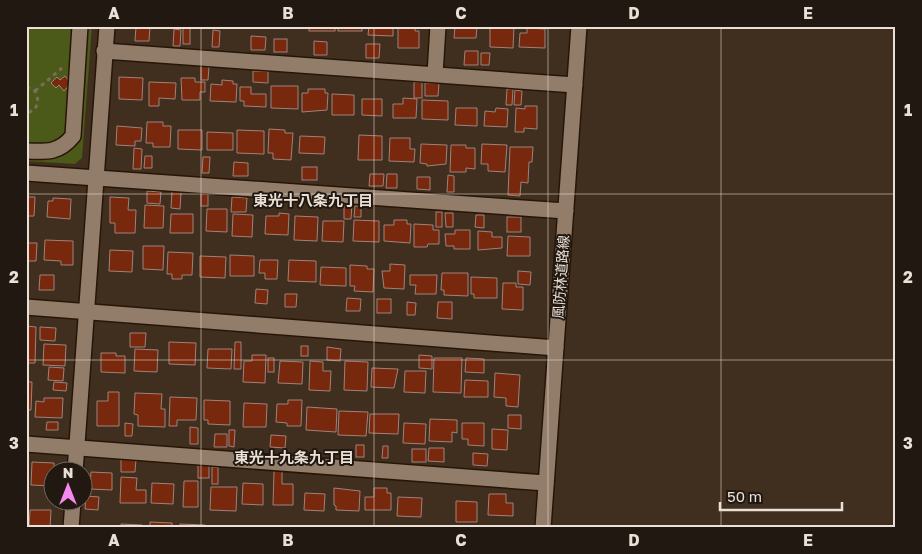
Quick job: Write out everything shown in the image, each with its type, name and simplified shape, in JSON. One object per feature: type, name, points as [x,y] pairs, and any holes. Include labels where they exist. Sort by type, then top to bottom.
[{"type":"street","points":[[26,151],[52,152],[64,147],[73,136],[80,26]]},
{"type":"street","points":[[75,462],[107,26]]},
{"type":"street","points":[[435,74],[438,26]]},
{"type":"street","name":"風防林道路線","points":[[543,528],[580,26]]},
{"type":"street","points":[[104,51],[575,85]]},
{"type":"street","points":[[26,173],[566,211]]},
{"type":"street","points":[[26,307],[556,348]]},
{"type":"street","points":[[26,444],[546,482]]},
{"type":"street","points":[[71,528],[72,512]]},
{"type":"path","points":[[35,91],[78,55]]},
{"type":"path","points":[[26,87],[35,91]]},
{"type":"path","points":[[26,113],[36,108],[38,103],[35,91]]},
{"type":"green space","points":[[26,26],[92,26],[82,158],[75,164],[26,161]]},
{"type":"building","points":[[309,26],[335,26],[335,31],[309,31]]},
{"type":"building","points":[[338,26],[362,26],[362,31],[338,31]]},
{"type":"building","points":[[369,26],[393,26],[393,36],[368,35]]},
{"type":"building","points":[[455,26],[477,26],[476,38],[454,38]]},
{"type":"building","points":[[490,26],[514,26],[513,48],[490,47]]},
{"type":"building","points":[[136,27],[150,27],[149,41],[135,41]]},
{"type":"building","points":[[183,27],[190,27],[190,44],[183,44]]},
{"type":"building","points":[[398,27],[415,27],[415,31],[419,31],[419,48],[398,48]]},
{"type":"building","points":[[527,28],[545,29],[545,48],[519,47],[520,33],[527,33]]},
{"type":"building","points":[[174,29],[181,30],[180,46],[173,46]]},
{"type":"building","points":[[213,30],[220,31],[219,47],[212,47]]},
{"type":"building","points":[[251,36],[266,37],[265,50],[251,50]]},
{"type":"building","points":[[274,39],[287,39],[287,52],[274,52]]},
{"type":"building","points":[[314,41],[327,42],[327,55],[314,55]]},
{"type":"building","points":[[366,44],[380,44],[379,58],[366,58]]},
{"type":"building","points":[[465,51],[478,51],[478,65],[464,65]]},
{"type":"building","points":[[481,53],[490,53],[489,65],[481,65]]},
{"type":"building","points":[[201,66],[209,67],[208,80],[201,80]]},
{"type":"building","points":[[253,71],[268,71],[268,83],[253,82]]},
{"type":"building","points":[[65,76],[71,83],[64,91],[59,85],[56,88],[51,83],[57,77],[60,80]]},
{"type":"building","points":[[119,77],[143,78],[142,100],[119,99]]},
{"type":"building","points":[[181,78],[195,78],[195,82],[205,82],[205,92],[200,92],[200,100],[182,100]]},
{"type":"building","points":[[222,80],[233,81],[233,84],[237,84],[236,102],[210,101],[211,84],[222,85]]},
{"type":"building","points":[[149,82],[176,83],[175,99],[159,98],[159,106],[149,106]]},
{"type":"building","points":[[414,82],[422,82],[422,98],[414,98]]},
{"type":"building","points":[[425,83],[439,83],[438,96],[425,96]]},
{"type":"building","points":[[271,86],[298,86],[298,109],[271,108]]},
{"type":"building","points":[[240,87],[251,87],[251,94],[266,94],[266,107],[244,106],[244,101],[240,101]]},
{"type":"building","points":[[308,89],[325,89],[325,93],[328,93],[327,110],[302,112],[302,93],[308,93]]},
{"type":"building","points":[[507,89],[513,89],[512,105],[506,105]]},
{"type":"building","points":[[515,90],[522,91],[521,105],[514,105]]},
{"type":"building","points":[[332,94],[354,95],[354,115],[332,115]]},
{"type":"building","points":[[403,98],[417,99],[416,118],[393,118],[393,104],[403,104]]},
{"type":"building","points":[[362,99],[382,99],[382,116],[362,115]]},
{"type":"building","points":[[422,100],[448,101],[448,120],[422,119]]},
{"type":"building","points":[[525,106],[537,106],[537,129],[524,128],[524,132],[515,132],[516,108],[525,109]]},
{"type":"building","points":[[456,108],[477,108],[477,126],[455,125]]},
{"type":"building","points":[[496,108],[508,109],[507,127],[484,126],[485,111],[495,112]]},
{"type":"building","points":[[147,122],[163,122],[163,126],[171,126],[170,147],[153,147],[153,143],[146,143]]},
{"type":"building","points":[[117,126],[142,128],[141,141],[135,141],[135,146],[116,145]]},
{"type":"building","points":[[269,129],[285,130],[285,133],[293,133],[291,160],[273,159],[273,153],[268,153]]},
{"type":"building","points":[[178,130],[202,130],[202,150],[178,149]]},
{"type":"building","points":[[237,130],[264,131],[264,154],[237,153]]},
{"type":"building","points":[[207,132],[233,133],[233,150],[207,150]]},
{"type":"building","points":[[359,135],[382,136],[382,160],[358,160]]},
{"type":"building","points":[[300,136],[325,137],[324,154],[299,153]]},
{"type":"building","points":[[390,138],[410,138],[410,149],[415,149],[414,162],[389,161]]},
{"type":"building","points":[[421,144],[447,145],[446,164],[427,166],[427,164],[420,163]]},
{"type":"building","points":[[482,144],[507,145],[505,172],[488,171],[488,164],[481,164]]},
{"type":"building","points":[[451,145],[466,145],[466,148],[475,148],[475,169],[466,168],[466,172],[450,172]]},
{"type":"building","points":[[510,147],[533,147],[532,162],[529,162],[528,183],[521,182],[520,196],[508,195]]},
{"type":"building","points":[[134,148],[142,149],[141,169],[133,169]]},
{"type":"building","points":[[145,156],[152,156],[152,168],[144,168]]},
{"type":"building","points":[[203,157],[210,157],[209,173],[202,173]]},
{"type":"building","points":[[234,162],[248,163],[248,176],[233,176]]},
{"type":"building","points":[[302,167],[317,167],[317,180],[302,180]]},
{"type":"building","points":[[370,174],[384,174],[383,186],[369,186]]},
{"type":"building","points":[[387,174],[397,174],[397,188],[386,188]]},
{"type":"building","points":[[448,175],[454,176],[454,192],[447,192]]},
{"type":"building","points":[[417,177],[430,177],[430,190],[417,189]]},
{"type":"building","points":[[147,191],[161,192],[160,204],[147,203]]},
{"type":"building","points":[[172,191],[181,192],[180,209],[171,208]]},
{"type":"building","points":[[201,194],[208,194],[208,206],[201,206]]},
{"type":"building","points":[[26,197],[35,197],[34,216],[26,216]]},
{"type":"building","points":[[110,197],[129,198],[128,210],[136,210],[135,233],[115,233],[115,223],[110,223]]},
{"type":"building","points":[[232,197],[247,198],[246,212],[231,212]]},
{"type":"building","points":[[53,198],[71,199],[70,219],[47,217],[48,201],[53,201]]},
{"type":"building","points":[[344,204],[352,204],[351,219],[344,219]]},
{"type":"building","points":[[145,205],[164,206],[163,228],[144,228]]},
{"type":"building","points":[[355,206],[361,206],[361,217],[354,217]]},
{"type":"building","points":[[207,209],[227,209],[227,232],[206,231]]},
{"type":"building","points":[[436,212],[442,212],[442,227],[436,227]]},
{"type":"building","points":[[279,213],[289,214],[288,235],[265,234],[266,216],[279,216]]},
{"type":"building","points":[[445,213],[453,213],[453,227],[446,227]]},
{"type":"building","points":[[171,214],[193,214],[193,233],[170,233]]},
{"type":"building","points":[[233,214],[253,215],[252,237],[232,236]]},
{"type":"building","points":[[476,215],[484,215],[484,228],[475,227]]},
{"type":"building","points":[[295,216],[318,217],[317,241],[294,240]]},
{"type":"building","points":[[507,217],[521,217],[521,232],[507,232]]},
{"type":"building","points":[[354,220],[379,221],[379,242],[353,241]]},
{"type":"building","points":[[394,220],[407,220],[407,224],[411,224],[410,243],[384,241],[384,225],[394,225]]},
{"type":"building","points":[[323,221],[344,221],[343,242],[322,241]]},
{"type":"building","points":[[414,224],[433,225],[433,230],[439,230],[439,244],[428,244],[427,247],[414,247]]},
{"type":"building","points":[[455,230],[470,230],[470,249],[454,249],[454,246],[446,246],[445,234],[455,234]]},
{"type":"building","points":[[478,231],[492,232],[492,237],[502,237],[502,248],[478,250]]},
{"type":"building","points":[[508,236],[530,237],[530,256],[507,256]]},
{"type":"building","points":[[45,240],[73,241],[73,265],[61,265],[61,261],[44,260]]},
{"type":"building","points":[[26,243],[37,243],[36,261],[26,261]]},
{"type":"building","points":[[143,246],[164,246],[163,270],[143,269]]},
{"type":"building","points":[[110,250],[133,251],[132,272],[109,271]]},
{"type":"building","points":[[168,252],[193,253],[192,275],[182,275],[182,279],[172,279],[172,274],[167,274]]},
{"type":"building","points":[[230,255],[254,256],[254,276],[230,276]]},
{"type":"building","points":[[200,256],[226,257],[225,278],[200,277]]},
{"type":"building","points":[[260,260],[278,260],[277,279],[265,279],[265,273],[259,273]]},
{"type":"building","points":[[289,260],[316,261],[316,282],[288,281]]},
{"type":"building","points":[[390,264],[405,265],[404,289],[384,288],[382,271],[390,271]]},
{"type":"building","points":[[350,265],[367,266],[367,269],[374,269],[373,292],[354,291],[355,286],[350,286]]},
{"type":"building","points":[[321,267],[346,268],[346,286],[320,285]]},
{"type":"building","points":[[518,271],[531,272],[530,285],[518,284]]},
{"type":"building","points":[[442,273],[468,273],[468,296],[444,295],[444,290],[441,290]]},
{"type":"building","points":[[40,275],[54,275],[54,290],[39,290]]},
{"type":"building","points":[[410,275],[437,275],[436,294],[415,294],[416,285],[410,285]]},
{"type":"building","points":[[471,277],[497,278],[497,298],[474,298],[474,294],[471,294]]},
{"type":"building","points":[[503,283],[516,283],[516,287],[523,287],[523,310],[502,309]]},
{"type":"building","points":[[256,289],[268,290],[267,304],[255,303]]},
{"type":"building","points":[[285,294],[297,294],[296,307],[285,307]]},
{"type":"building","points":[[347,298],[361,299],[360,311],[346,311]]},
{"type":"building","points":[[377,299],[391,299],[391,313],[377,313]]},
{"type":"building","points":[[407,302],[416,303],[415,315],[407,315]]},
{"type":"building","points":[[438,302],[452,302],[452,319],[437,318]]},
{"type":"building","points":[[26,326],[36,327],[35,363],[26,363]]},
{"type":"building","points":[[40,327],[56,328],[55,341],[40,340]]},
{"type":"building","points":[[130,333],[146,333],[145,347],[130,347]]},
{"type":"building","points":[[169,342],[196,343],[195,365],[169,364]]},
{"type":"building","points":[[235,342],[241,342],[241,369],[234,369]]},
{"type":"building","points":[[44,344],[66,345],[65,366],[43,365]]},
{"type":"building","points":[[301,346],[308,346],[308,356],[301,356]]},
{"type":"building","points":[[327,347],[341,349],[340,361],[327,360]]},
{"type":"building","points":[[135,349],[158,350],[157,372],[134,371]]},
{"type":"building","points":[[208,349],[232,349],[231,369],[207,368]]},
{"type":"building","points":[[101,353],[116,353],[116,356],[125,356],[125,373],[101,372]]},
{"type":"building","points":[[252,355],[266,355],[265,383],[243,382],[244,361],[252,361]]},
{"type":"building","points":[[419,355],[432,356],[432,369],[419,368]]},
{"type":"building","points":[[268,358],[274,358],[274,372],[268,372]]},
{"type":"building","points":[[434,358],[462,358],[461,393],[433,392]]},
{"type":"building","points":[[466,358],[484,359],[484,373],[465,372]]},
{"type":"building","points":[[280,361],[303,362],[302,384],[278,383]]},
{"type":"building","points":[[310,361],[323,362],[323,371],[331,371],[330,391],[309,390]]},
{"type":"building","points":[[345,361],[368,362],[367,391],[344,390]]},
{"type":"building","points":[[49,367],[64,368],[63,381],[48,380]]},
{"type":"building","points":[[372,368],[398,369],[394,388],[371,387]]},
{"type":"building","points":[[405,371],[426,371],[425,393],[404,392]]},
{"type":"building","points":[[495,373],[520,375],[518,407],[506,406],[506,398],[494,397]]},
{"type":"building","points":[[465,380],[488,381],[488,397],[464,397]]},
{"type":"building","points":[[26,382],[32,382],[31,410],[26,410]]},
{"type":"building","points":[[54,382],[67,383],[66,391],[53,390]]},
{"type":"building","points":[[108,392],[119,392],[119,426],[97,426],[97,401],[108,401]]},
{"type":"building","points":[[135,393],[162,394],[161,409],[165,409],[165,427],[138,426],[138,415],[134,414]]},
{"type":"building","points":[[170,397],[197,398],[196,420],[177,420],[177,426],[169,426]]},
{"type":"building","points":[[44,398],[63,398],[62,418],[35,417],[36,401],[44,402]]},
{"type":"building","points":[[204,400],[230,401],[230,425],[208,424],[208,420],[204,420]]},
{"type":"building","points":[[288,400],[302,400],[301,426],[287,426],[287,423],[276,422],[277,404],[288,404]]},
{"type":"building","points":[[244,403],[267,404],[266,427],[243,427]]},
{"type":"building","points":[[307,407],[337,409],[336,432],[306,430]]},
{"type":"building","points":[[339,411],[368,412],[366,436],[338,435]]},
{"type":"building","points":[[370,414],[399,414],[398,434],[369,433]]},
{"type":"building","points":[[508,415],[521,415],[521,429],[508,428]]},
{"type":"building","points":[[430,419],[457,420],[457,433],[452,432],[452,442],[429,441]]},
{"type":"building","points":[[47,422],[58,422],[58,430],[46,430]]},
{"type":"building","points":[[125,423],[133,424],[132,436],[125,436]]},
{"type":"building","points":[[404,423],[426,424],[425,444],[403,443]]},
{"type":"building","points":[[462,423],[484,423],[484,446],[468,445],[468,439],[462,439]]},
{"type":"building","points":[[190,427],[198,428],[198,444],[190,444]]},
{"type":"building","points":[[492,429],[508,430],[507,450],[492,449]]},
{"type":"building","points":[[229,430],[235,430],[234,447],[229,446]]},
{"type":"building","points":[[215,434],[227,434],[227,447],[214,447]]},
{"type":"building","points":[[271,435],[286,436],[285,448],[270,447]]},
{"type":"building","points":[[356,445],[364,445],[364,457],[356,457]]},
{"type":"building","points":[[383,446],[388,446],[388,458],[382,458]]},
{"type":"building","points":[[429,448],[444,448],[444,462],[428,461]]},
{"type":"building","points":[[412,449],[426,449],[426,462],[412,462]]},
{"type":"building","points":[[473,453],[488,454],[487,466],[473,465]]},
{"type":"building","points":[[121,459],[136,459],[135,472],[121,472]]},
{"type":"building","points":[[32,462],[42,462],[42,486],[31,485]]},
{"type":"building","points":[[198,465],[209,465],[209,478],[198,478]]},
{"type":"building","points":[[212,467],[218,467],[218,484],[212,484]]},
{"type":"building","points":[[274,471],[282,471],[282,484],[293,484],[293,505],[273,505]]},
{"type":"building","points":[[92,472],[112,473],[112,490],[92,489]]},
{"type":"building","points":[[121,477],[137,478],[136,490],[146,490],[146,503],[120,503]]},
{"type":"building","points":[[184,481],[198,481],[198,507],[183,507]]},
{"type":"building","points":[[152,483],[174,484],[173,504],[151,503]]},
{"type":"building","points":[[243,483],[263,484],[263,505],[242,504]]},
{"type":"building","points":[[211,487],[237,487],[236,511],[210,510]]},
{"type":"building","points":[[334,488],[360,491],[359,511],[336,510],[334,505]]},
{"type":"building","points":[[374,488],[387,488],[387,493],[391,493],[391,510],[365,510],[365,497],[374,497]]},
{"type":"building","points":[[305,493],[325,494],[324,511],[304,510]]},
{"type":"building","points":[[489,494],[506,494],[506,503],[513,503],[513,516],[488,515]]},
{"type":"building","points":[[92,496],[99,497],[98,510],[92,510]]},
{"type":"building","points":[[398,497],[422,498],[421,517],[397,516]]},
{"type":"building","points":[[456,501],[477,502],[477,522],[456,522]]},
{"type":"building","points":[[30,510],[51,512],[50,528],[29,528]]},
{"type":"building","points":[[150,522],[172,523],[172,528],[150,528]]},
{"type":"building","points":[[121,524],[142,525],[142,528],[121,528]]},
{"type":"building","points":[[180,524],[205,525],[205,528],[180,528]]},
{"type":"district","name":"東光十八条九丁目","points":[[313,201]]},
{"type":"district","name":"東光十九条九丁目","points":[[294,458]]}]
